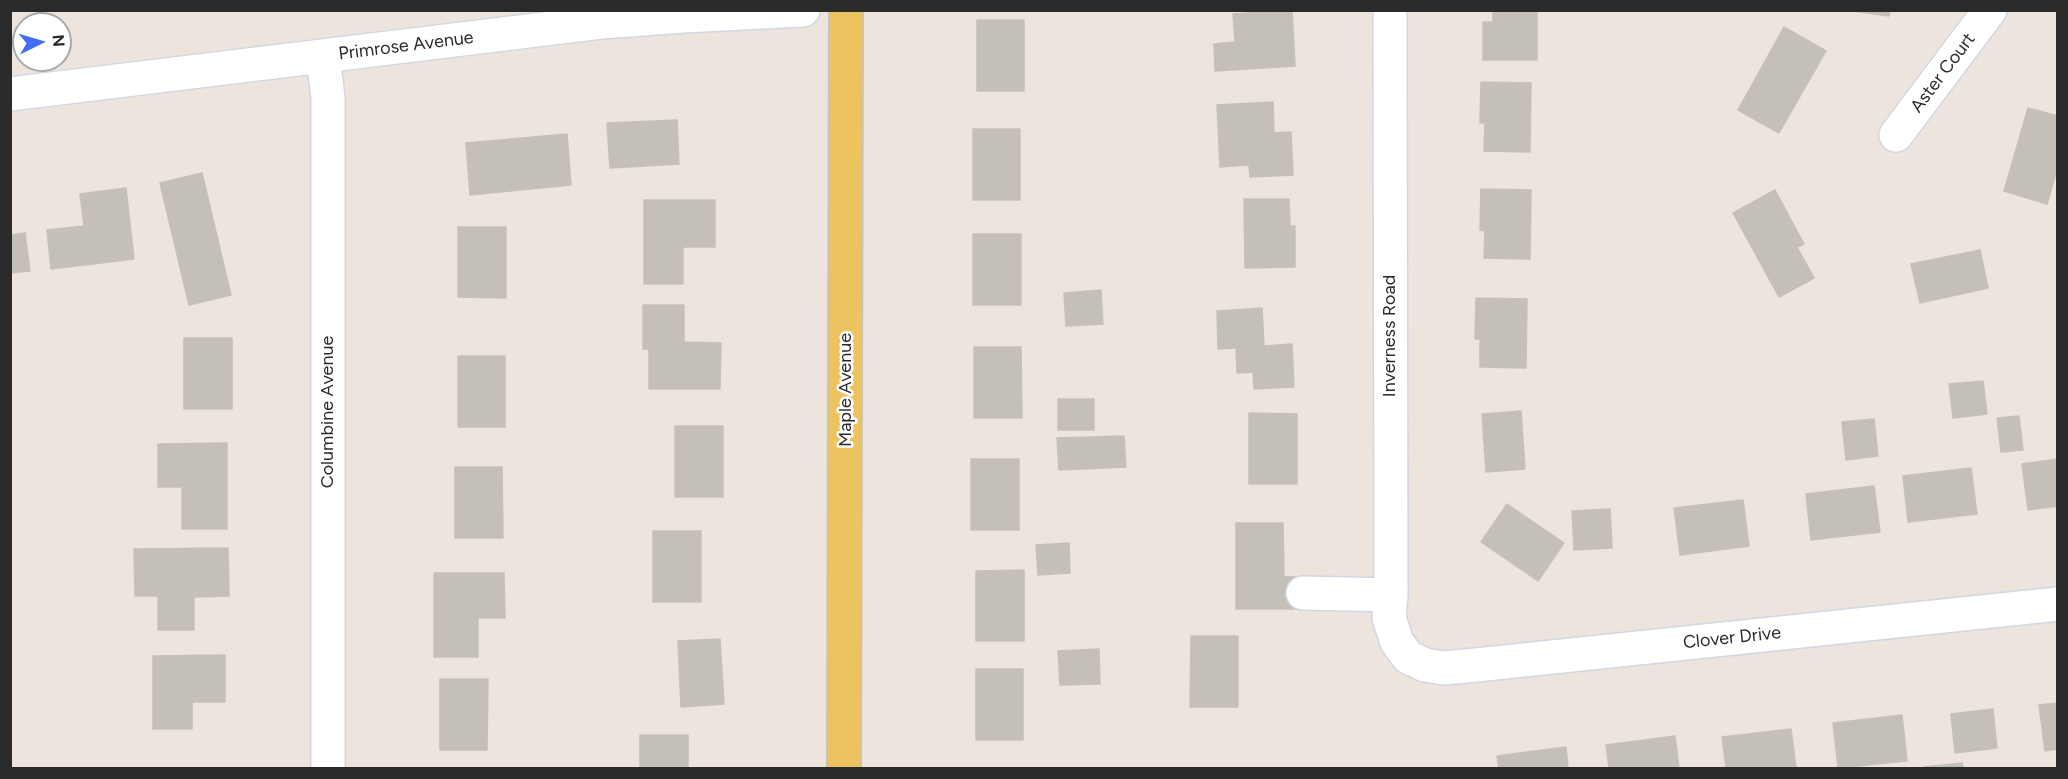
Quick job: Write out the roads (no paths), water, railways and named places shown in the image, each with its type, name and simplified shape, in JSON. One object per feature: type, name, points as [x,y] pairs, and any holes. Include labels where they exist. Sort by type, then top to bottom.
[{"type":"main road","name":"Maple Avenue","points":[[844,768],[846,10]]},
{"type":"street","name":"Primrose Avenue","points":[[10,94],[602,22],[803,10]]},
{"type":"street","name":"Inverness Road","points":[[1390,10],[1391,595],[1389,618],[1397,642],[1408,657]]},
{"type":"street","name":"Aster Court","points":[[1896,135],[1990,10]]},
{"type":"street","name":"Columbine Avenue","points":[[323,56],[328,98],[328,768]]},
{"type":"street","points":[[1303,593],[1391,595]]},
{"type":"street","name":"Clover Drive","points":[[1408,657],[1425,665],[1444,668],[2058,604]]}]
